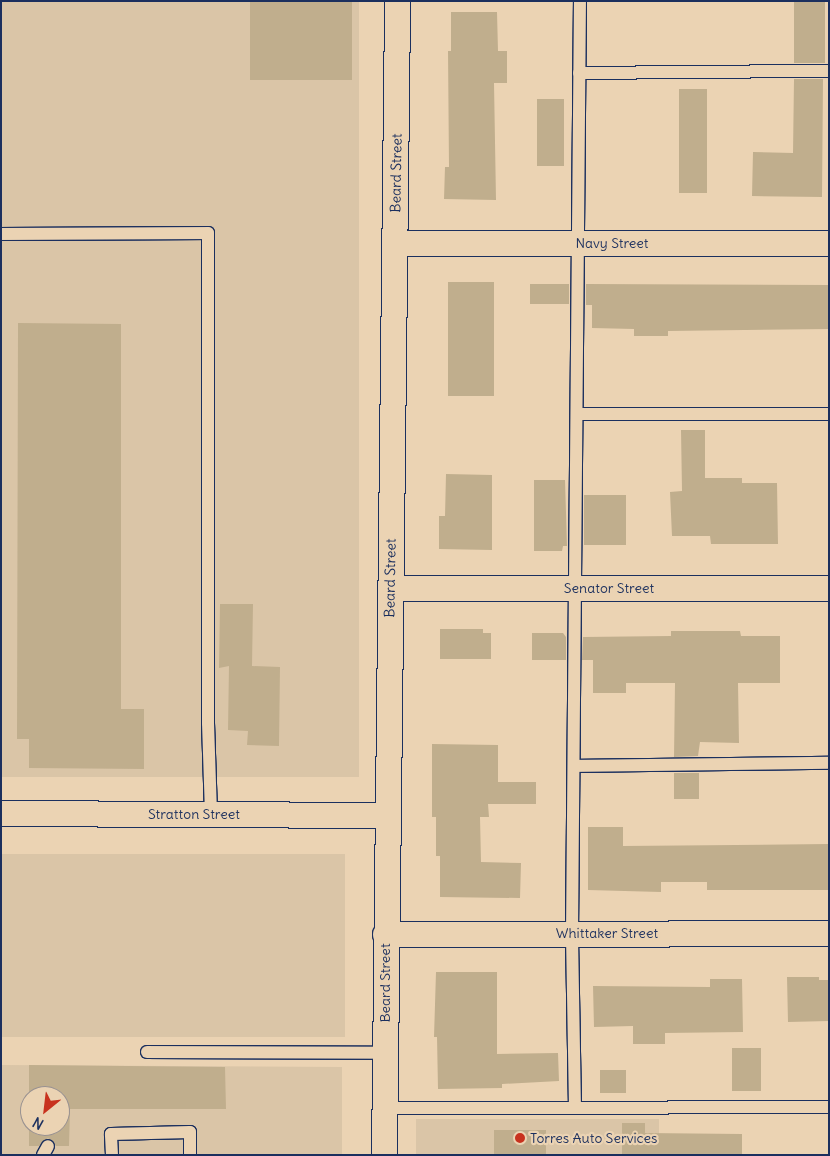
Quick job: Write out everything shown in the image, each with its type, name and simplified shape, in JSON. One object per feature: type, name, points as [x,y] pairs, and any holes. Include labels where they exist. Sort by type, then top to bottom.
[{"type":"street","name":"Beard Street","points":[[384,1155],[398,1]]},
{"type":"street","name":"Navy Street","points":[[395,243],[829,242]]},
{"type":"street","name":"Senator Street","points":[[390,588],[829,588]]},
{"type":"street","name":"Stratton Street","points":[[1,813],[387,815]]},
{"type":"street","name":"Whittaker Street","points":[[386,934],[829,933]]},
{"type":"lane","points":[[575,1108],[572,933],[577,588],[576,243],[580,1]]},
{"type":"lane","points":[[579,73],[829,71]]},
{"type":"lane","points":[[1,234],[208,234],[208,723],[211,814]]},
{"type":"lane","points":[[577,414],[829,414]]},
{"type":"lane","points":[[575,766],[829,763]]},
{"type":"lane","points":[[147,1052],[384,1053]]},
{"type":"lane","points":[[384,1108],[829,1107]]},
{"type":"lane","points":[[112,1155],[111,1134],[190,1132],[190,1155]]},
{"type":"shaded area","points":[[1,1],[359,1],[359,777],[1,777]]},
{"type":"shaded area","points":[[1,854],[345,854],[345,1037],[1,1037]]},
{"type":"shaded area","points":[[1,1065],[342,1067],[342,1155],[1,1155]]},
{"type":"shaded area","points":[[416,1119],[659,1119],[659,1155],[416,1155]]},
{"type":"building","points":[[250,1],[352,1],[352,80],[250,80]]},
{"type":"building","points":[[794,1],[825,1],[825,63],[794,63]]},
{"type":"building","points":[[451,12],[497,12],[498,51],[507,51],[507,83],[494,83],[496,200],[444,199],[445,167],[449,167],[448,51],[451,51]]},
{"type":"building","points":[[794,79],[823,79],[822,197],[752,196],[753,152],[793,153]]},
{"type":"building","points":[[679,89],[707,89],[707,193],[679,193]]},
{"type":"building","points":[[537,99],[564,99],[564,166],[537,166]]},
{"type":"building","points":[[448,282],[494,282],[494,396],[448,396]]},
{"type":"building","points":[[530,284],[569,284],[569,304],[530,304]]},
{"type":"building","points":[[586,284],[829,285],[829,329],[668,331],[668,336],[634,336],[634,329],[592,328],[592,305],[586,305]]},
{"type":"building","points":[[18,323],[121,324],[121,709],[144,709],[144,769],[29,768],[29,739],[17,739]]},
{"type":"building","points":[[681,430],[705,430],[705,478],[742,478],[742,483],[777,483],[778,544],[711,544],[710,536],[672,536],[670,492],[682,491]]},
{"type":"building","points":[[446,474],[492,475],[492,550],[439,549],[439,516],[445,516]]},
{"type":"building","points":[[534,480],[565,480],[567,546],[563,546],[562,551],[534,551]]},
{"type":"building","points":[[584,495],[626,495],[626,545],[584,545]]},
{"type":"building","points":[[220,604],[253,604],[252,666],[280,667],[279,746],[247,745],[248,731],[228,730],[229,666],[219,668]]},
{"type":"building","points":[[440,629],[483,629],[483,633],[491,633],[491,659],[440,659]]},
{"type":"building","points":[[671,631],[740,631],[741,636],[780,636],[780,683],[738,683],[739,743],[700,742],[698,756],[674,757],[675,683],[626,683],[626,693],[593,693],[593,660],[582,660],[583,637],[671,636]]},
{"type":"building","points":[[532,633],[563,633],[566,637],[566,660],[532,660]]},
{"type":"building","points":[[432,744],[498,745],[498,782],[536,782],[536,804],[488,804],[489,817],[480,817],[481,862],[521,863],[520,898],[440,897],[440,856],[436,856],[436,817],[432,817]]},
{"type":"building","points":[[674,773],[699,773],[699,799],[674,799]]},
{"type":"building","points":[[588,827],[623,827],[623,846],[829,844],[829,890],[707,890],[707,882],[661,882],[661,892],[588,890]]},
{"type":"building","points":[[436,972],[497,972],[497,1054],[558,1053],[559,1081],[502,1084],[502,1088],[438,1089],[437,1037],[434,1037]]},
{"type":"building","points":[[787,977],[819,977],[819,980],[829,980],[829,1021],[788,1022]]},
{"type":"building","points":[[710,979],[742,979],[743,1032],[665,1033],[665,1044],[633,1044],[633,1026],[594,1027],[593,986],[710,987]]},
{"type":"building","points":[[732,1048],[761,1048],[761,1091],[732,1091]]},
{"type":"building","points":[[29,1065],[225,1067],[226,1109],[70,1109],[70,1086],[29,1086]]},
{"type":"building","points":[[600,1070],[626,1070],[626,1093],[600,1093]]},
{"type":"building","points":[[622,1123],[645,1123],[645,1133],[742,1134],[742,1155],[622,1155]]},
{"type":"building","name":"Torres Auto Services","points":[[494,1130],[546,1130],[546,1155],[494,1155]]},
{"type":"building","points":[[29,1136],[69,1136],[69,1146],[56,1146],[48,1138],[39,1146],[29,1146]]},
{"type":"place","name":"Torres Auto Services","points":[[520,1138]]}]
